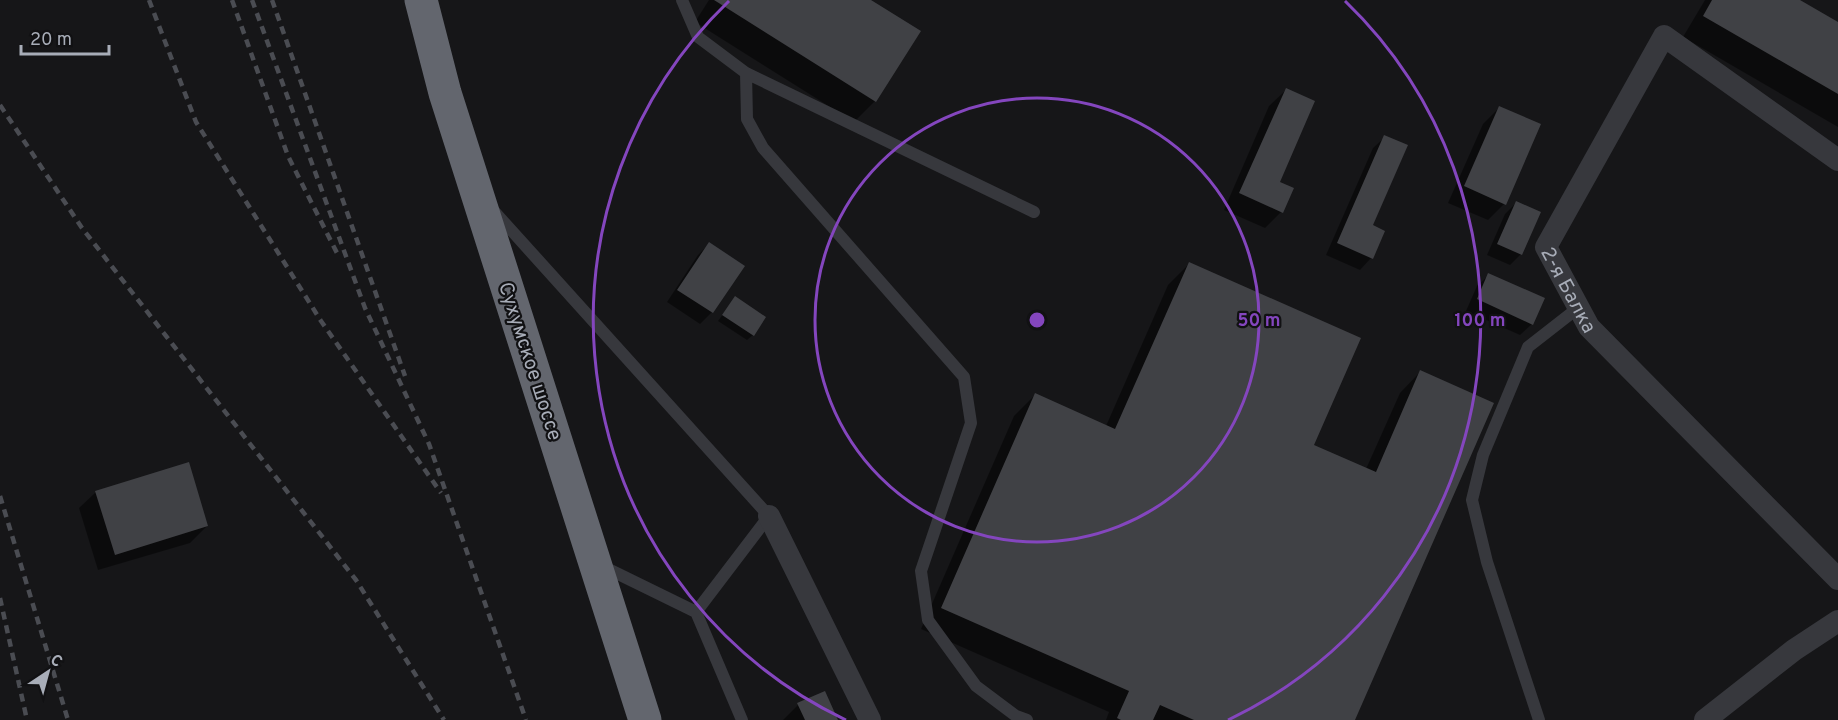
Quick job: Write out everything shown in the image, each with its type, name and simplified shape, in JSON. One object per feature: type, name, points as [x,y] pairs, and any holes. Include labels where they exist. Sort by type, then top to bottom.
[{"type":"highway","name":"Сухумское шоссе","points":[[421,0],[445,93],[645,720]]},
{"type":"street","name":"2-я Балка","points":[[1838,160],[1664,36],[1546,247],[1588,327],[1838,579]]},
{"type":"street","points":[[769,516],[870,720]]},
{"type":"street","points":[[1705,720],[1794,650],[1838,621]]},
{"type":"lane","points":[[682,0],[698,37],[746,73],[1034,212]]},
{"type":"lane","points":[[746,73],[747,118],[763,148],[963,377],[971,423],[921,571],[928,620],[976,686],[1017,716],[1027,720]]},
{"type":"lane","points":[[477,192],[769,516],[696,612]]},
{"type":"lane","points":[[1539,720],[1488,562],[1472,500],[1483,455],[1528,346],[1578,308]]},
{"type":"lane","points":[[595,563],[696,612],[742,720]]},
{"type":"building","points":[[714,0],[871,0],[921,31],[876,102]]},
{"type":"building","points":[[1712,0],[1800,0],[1838,22],[1838,94],[1703,16]]},
{"type":"building","points":[[1286,88],[1315,101],[1280,182],[1294,188],[1283,213],[1239,193]]},
{"type":"building","points":[[1499,106],[1541,124],[1506,205],[1464,186]]},
{"type":"building","points":[[1384,135],[1408,145],[1373,225],[1385,231],[1373,259],[1337,243]]},
{"type":"building","points":[[1516,201],[1541,212],[1522,255],[1497,244]]},
{"type":"building","points":[[709,242],[745,266],[713,313],[677,290]]},
{"type":"building","points":[[1189,262],[1361,338],[1314,445],[1376,472],[1420,370],[1494,403],[1355,720],[1194,720],[1160,705],[1153,720],[1121,720],[1117,718],[1129,691],[941,608],[1035,393],[1115,429]]},
{"type":"building","points":[[1488,273],[1545,298],[1533,325],[1477,299]]},
{"type":"building","points":[[735,296],[766,317],[754,336],[722,315]]},
{"type":"building","points":[[189,462],[208,526],[115,555],[95,491]]},
{"type":"building","points":[[825,691],[838,720],[805,720],[797,703]]},
{"type":"railway","points":[[149,0],[196,122],[321,321],[441,493]]},
{"type":"railway","points":[[232,0],[288,156],[338,255]]},
{"type":"railway","points":[[252,0],[365,308],[429,444],[526,720]]},
{"type":"railway","points":[[272,0],[405,376]]},
{"type":"railway","points":[[0,105],[82,228],[356,580],[444,720]]},
{"type":"railway","points":[[0,496],[68,720]]},
{"type":"railway","points":[[0,598],[27,720]]}]
